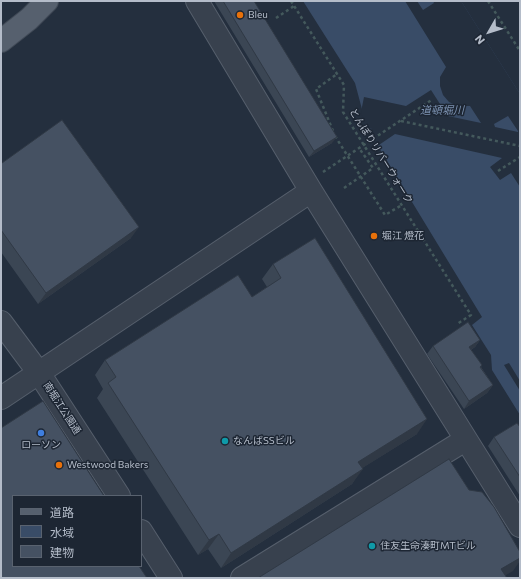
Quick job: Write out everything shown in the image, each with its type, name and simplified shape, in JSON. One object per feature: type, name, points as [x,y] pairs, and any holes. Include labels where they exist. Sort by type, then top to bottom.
[{"type":"main road","points":[[1,41],[29,19],[47,1]]},
{"type":"street","points":[[197,1],[311,191],[520,526]]},
{"type":"street","points":[[1,398],[311,191]]},
{"type":"street","name":"南堀江公園通","points":[[1,322],[39,373],[118,495]]},
{"type":"street","points":[[242,578],[465,440]]},
{"type":"street","points":[[142,533],[172,578]]},
{"type":"path","name":"とんぼりリバーウォーク","points":[[291,1],[344,85],[343,112],[471,315],[457,324]]},
{"type":"path","points":[[488,1],[520,51]]},
{"type":"path","points":[[276,18],[294,6]]},
{"type":"path","points":[[337,74],[316,88],[333,131],[385,215],[402,205]]},
{"type":"path","points":[[323,172],[433,99]]},
{"type":"path","points":[[401,121],[520,146]]},
{"type":"path","points":[[344,188],[373,168],[359,148]]},
{"type":"path","points":[[498,171],[520,157]]},
{"type":"water","name":"道頓堀川","points":[[303,1],[461,1],[520,94],[520,415],[492,370],[491,355],[472,325],[482,317],[367,128],[355,83]]},
{"type":"pier","points":[[405,1],[417,1],[423,10],[434,3],[433,1],[461,1],[520,94],[520,187],[511,173],[500,180],[490,167],[502,158],[395,134],[376,147],[367,132],[372,129],[365,127],[361,112],[364,97],[406,106],[431,90],[440,104],[429,112],[481,123],[470,106],[458,106],[449,102],[443,95],[440,86],[440,77],[446,67]],"holes":[[[508,116],[518,131],[495,127],[494,124]]]},
{"type":"pier","points":[[509,363],[520,381],[520,391],[504,365]]},
{"type":"building","points":[[223,1],[254,1],[337,137],[314,151]]},
{"type":"building","points":[[62,120],[139,227],[46,293],[1,230],[1,161],[2,163]]},
{"type":"building","name":"なんばSSビル","points":[[315,238],[427,419],[358,462],[363,469],[231,553],[219,534],[209,540],[108,383],[116,377],[105,360],[238,275],[252,297],[281,278],[273,264]]},
{"type":"building","points":[[468,322],[480,340],[469,347],[482,365],[480,367],[493,385],[469,401],[433,346]]},
{"type":"building","points":[[43,401],[103,495],[12,495],[12,567],[140,567],[147,578],[1,578],[1,428]]},
{"type":"building","points":[[517,423],[520,427],[520,477],[494,437]]},
{"type":"building","points":[[449,459],[469,490],[482,492],[494,507],[520,552],[520,558],[501,569],[507,578],[258,578]]},
{"type":"place","name":"Bleu","points":[[240,15]]},
{"type":"place","name":"堀江 燈花","points":[[374,236]]},
{"type":"place","name":"ローソン","points":[[41,433]]},
{"type":"place","name":"なんばSSビル","points":[[225,441]]},
{"type":"place","name":"Westwood Bakers","points":[[59,465]]},
{"type":"place","name":"住友生命湊町MTビル","points":[[372,546]]}]
